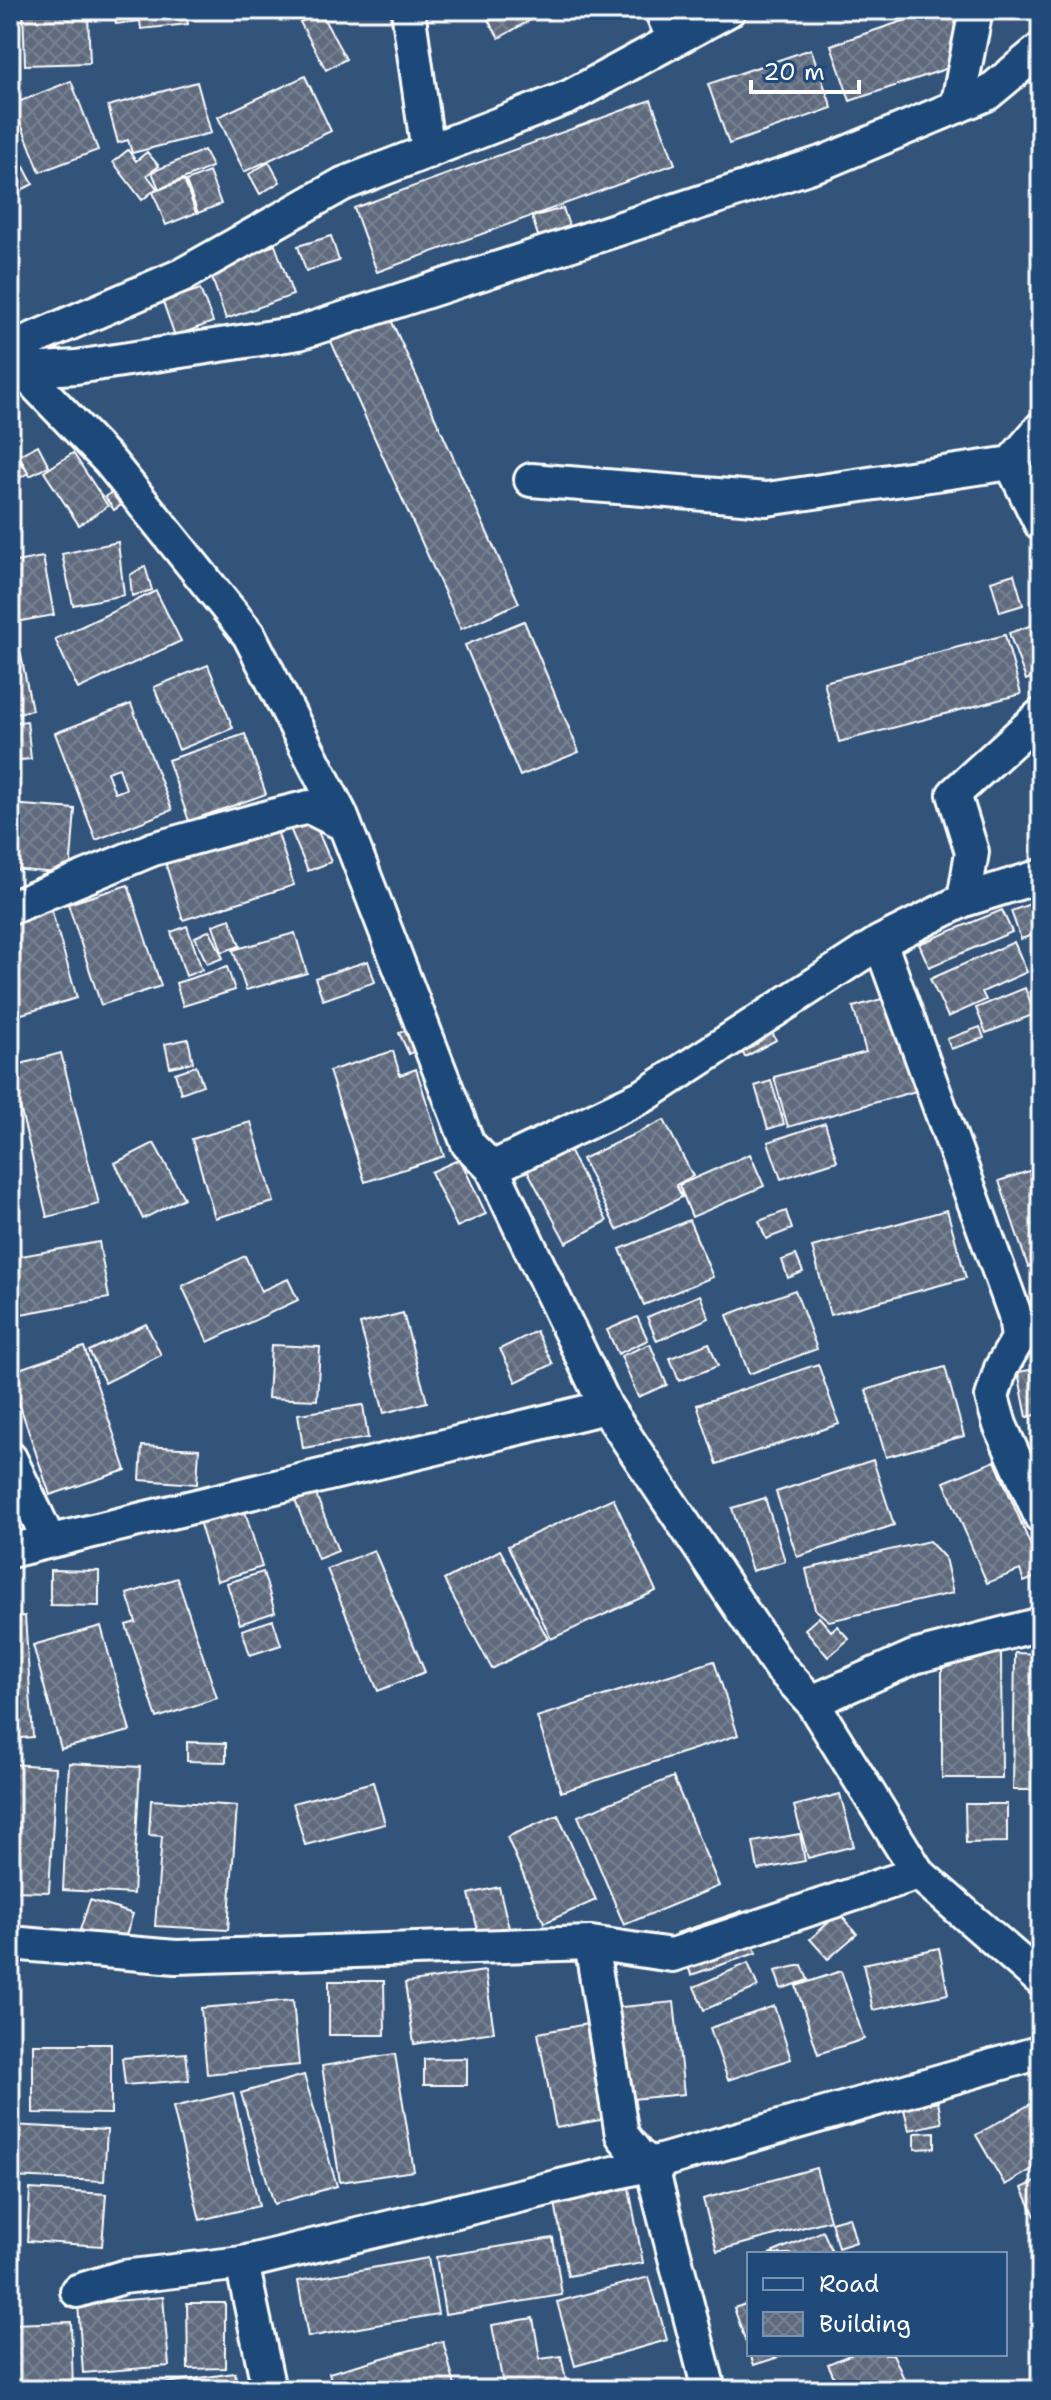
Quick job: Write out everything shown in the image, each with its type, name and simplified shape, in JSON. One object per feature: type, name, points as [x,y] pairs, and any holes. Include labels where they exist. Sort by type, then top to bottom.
[{"type":"street","points":[[408,10],[428,152]]},
{"type":"street","points":[[661,10],[674,40]]},
{"type":"street","points":[[13,362],[182,275],[343,184],[569,97],[729,10]]},
{"type":"street","points":[[957,107],[976,10]]},
{"type":"street","points":[[13,362],[76,367],[299,333],[827,161],[987,94],[1041,49]]},
{"type":"street","points":[[13,362],[109,461],[249,635],[345,825],[468,1144],[492,1168],[606,1407],[779,1666],[812,1702],[918,1873],[1041,1980]]},
{"type":"street","points":[[531,480],[767,499],[1011,463],[1041,428]]},
{"type":"street","points":[[1011,463],[1041,524]]},
{"type":"street","points":[[964,900],[972,852],[954,794],[1041,715]]},
{"type":"street","points":[[10,908],[153,849],[272,816],[309,807],[345,825]]},
{"type":"street","points":[[492,1168],[645,1095],[880,942],[964,900],[1041,876]]},
{"type":"street","points":[[880,942],[1015,1315],[1018,1339],[1001,1368],[992,1397],[1000,1425],[1041,1517]]},
{"type":"street","points":[[10,1551],[606,1407]]},
{"type":"street","points":[[10,1458],[49,1541]]},
{"type":"street","points":[[812,1702],[914,1657],[1041,1624]]},
{"type":"street","points":[[10,1943],[176,1957],[591,1943],[672,1955],[918,1873]]},
{"type":"street","points":[[591,1943],[622,2135],[638,2155],[651,2164],[709,2390]]},
{"type":"street","points":[[77,2291],[123,2277],[242,2263],[651,2164],[1041,2052]]},
{"type":"street","points":[[242,2263],[269,2390]]},
{"type":"building","points":[[23,10],[61,10],[62,16],[88,14],[90,63],[25,65]]},
{"type":"building","points":[[114,10],[186,10],[188,24],[141,29],[140,21],[116,24]]},
{"type":"building","points":[[494,10],[529,10],[534,18],[499,38],[485,15]]},
{"type":"building","points":[[936,10],[965,10],[981,57],[850,101],[831,45]]},
{"type":"building","points":[[994,10],[1021,10],[998,19]]},
{"type":"building","points":[[320,12],[346,59],[326,70],[300,22]]},
{"type":"building","points":[[811,49],[832,108],[729,144],[708,84]]},
{"type":"building","points":[[305,76],[331,131],[244,172],[218,117]]},
{"type":"building","points":[[71,81],[98,150],[40,172],[13,104]]},
{"type":"building","points":[[197,82],[211,133],[132,153],[128,140],[118,143],[108,106]]},
{"type":"building","points":[[651,100],[675,164],[377,272],[354,208]]},
{"type":"building","points":[[128,150],[136,161],[147,152],[159,166],[147,175],[157,188],[142,200],[113,162]]},
{"type":"building","points":[[204,150],[212,167],[159,189],[152,172]]},
{"type":"building","points":[[269,162],[280,182],[260,194],[249,174]]},
{"type":"building","points":[[24,167],[33,184],[10,196],[10,175]]},
{"type":"building","points":[[209,172],[221,204],[198,213],[186,181]]},
{"type":"building","points":[[184,180],[196,213],[166,225],[153,192]]},
{"type":"building","points":[[563,208],[571,232],[540,242],[532,217]]},
{"type":"building","points":[[331,236],[339,261],[306,271],[298,246]]},
{"type":"building","points":[[275,245],[293,295],[226,319],[209,269]]},
{"type":"building","points":[[200,289],[213,322],[175,336],[163,302]]},
{"type":"building","points":[[382,300],[519,603],[461,629],[324,326]]},
{"type":"building","points":[[38,445],[49,466],[30,476],[19,455]]},
{"type":"building","points":[[15,453],[28,473],[10,484],[10,457]]},
{"type":"building","points":[[73,453],[108,506],[79,525],[44,472]]},
{"type":"building","points":[[117,488],[127,501],[114,510],[105,497]]},
{"type":"building","points":[[10,513],[17,532],[10,535]]},
{"type":"building","points":[[118,542],[124,595],[73,605],[62,554]]},
{"type":"building","points":[[43,557],[54,615],[10,623],[10,563]]},
{"type":"building","points":[[145,566],[152,590],[132,596],[130,575]]},
{"type":"building","points":[[1014,574],[1023,605],[1000,612],[991,581]]},
{"type":"building","points":[[156,591],[181,641],[78,689],[55,639]]},
{"type":"building","points":[[524,621],[579,752],[520,776],[465,645]]},
{"type":"building","points":[[1041,622],[1041,674],[1026,680],[1009,633]]},
{"type":"building","points":[[1005,635],[1021,694],[839,742],[824,682]]},
{"type":"building","points":[[19,645],[32,710],[10,715],[10,647]]},
{"type":"building","points":[[208,665],[233,728],[179,750],[154,687]]},
{"type":"building","points":[[131,704],[172,810],[96,840],[55,733]],"holes":[[[119,768],[126,789],[115,793],[107,772]]]},
{"type":"building","points":[[27,721],[31,759],[10,761],[10,723]]},
{"type":"building","points":[[245,734],[266,794],[189,821],[168,760]]},
{"type":"building","points":[[10,804],[75,809],[70,874],[10,869]]},
{"type":"building","points":[[312,817],[331,862],[308,871],[289,826]]},
{"type":"building","points":[[276,827],[294,885],[183,920],[165,862]]},
{"type":"building","points":[[43,881],[77,998],[18,1015],[10,986],[10,890]]},
{"type":"building","points":[[128,885],[161,986],[101,1005],[68,904]]},
{"type":"building","points":[[1041,900],[1041,932],[1021,939],[1011,911]]},
{"type":"building","points":[[1002,910],[1012,932],[929,967],[919,944]]},
{"type":"building","points":[[230,919],[240,946],[222,952],[213,925]]},
{"type":"building","points":[[187,926],[202,970],[186,976],[171,932]]},
{"type":"building","points":[[210,930],[223,958],[207,964],[195,937]]},
{"type":"building","points":[[295,933],[307,973],[246,990],[233,950]]},
{"type":"building","points":[[1014,942],[1027,972],[982,992],[986,1000],[948,1017],[930,979]]},
{"type":"building","points":[[368,961],[375,982],[323,1000],[315,978]]},
{"type":"building","points":[[227,967],[235,990],[183,1006],[176,983]]},
{"type":"building","points":[[1025,988],[1035,1014],[986,1033],[976,1008]]},
{"type":"building","points":[[896,995],[923,1089],[788,1127],[774,1077],[866,1052],[853,1007]]},
{"type":"building","points":[[769,1026],[776,1040],[745,1057],[738,1043]]},
{"type":"building","points":[[980,1027],[984,1038],[951,1049],[947,1039]]},
{"type":"building","points":[[408,1029],[418,1049],[409,1054],[399,1033]]},
{"type":"building","points":[[188,1039],[193,1062],[170,1067],[165,1044]]},
{"type":"building","points":[[393,1051],[400,1075],[416,1069],[444,1156],[365,1182],[329,1071]]},
{"type":"building","points":[[61,1053],[99,1204],[47,1217],[10,1067]]},
{"type":"building","points":[[196,1066],[203,1085],[181,1093],[175,1073]]},
{"type":"building","points":[[771,1081],[784,1124],[768,1129],[755,1086]]},
{"type":"building","points":[[664,1120],[693,1176],[676,1185],[682,1197],[617,1230],[582,1159]]},
{"type":"building","points":[[251,1122],[274,1202],[215,1218],[192,1139]]},
{"type":"building","points":[[825,1123],[837,1161],[781,1179],[768,1142]]},
{"type":"building","points":[[154,1143],[184,1198],[143,1219],[115,1163]]},
{"type":"building","points":[[566,1145],[607,1221],[566,1243],[525,1166]]},
{"type":"building","points":[[750,1154],[764,1186],[692,1217],[679,1185]]},
{"type":"building","points":[[460,1159],[486,1214],[457,1227],[431,1172]]},
{"type":"building","points":[[10,1165],[15,1197],[10,1197]]},
{"type":"building","points":[[1041,1167],[1041,1263],[1028,1267],[999,1181]]},
{"type":"building","points":[[947,1210],[966,1278],[830,1315],[812,1247]]},
{"type":"building","points":[[786,1211],[792,1229],[766,1239],[759,1221]]},
{"type":"building","points":[[689,1220],[713,1277],[644,1305],[620,1249]]},
{"type":"building","points":[[99,1242],[109,1298],[10,1316],[10,1258]]},
{"type":"building","points":[[796,1255],[803,1272],[788,1278],[782,1260]]},
{"type":"building","points":[[245,1256],[261,1291],[288,1279],[298,1300],[208,1342],[182,1286]]},
{"type":"building","points":[[795,1290],[817,1349],[749,1374],[727,1315]]},
{"type":"building","points":[[700,1295],[709,1318],[657,1341],[647,1317]]},
{"type":"building","points":[[403,1313],[427,1402],[384,1413],[360,1324]]},
{"type":"building","points":[[637,1317],[648,1340],[618,1354],[607,1330]]},
{"type":"building","points":[[146,1324],[161,1355],[105,1383],[89,1351]]},
{"type":"building","points":[[536,1331],[553,1364],[516,1382],[500,1349]]},
{"type":"building","points":[[709,1343],[718,1366],[679,1381],[670,1358]]},
{"type":"building","points":[[650,1344],[667,1385],[638,1397],[621,1356]]},
{"type":"building","points":[[271,1345],[320,1347],[317,1400],[268,1398]]},
{"type":"building","points":[[84,1347],[126,1470],[50,1495],[17,1397],[10,1399],[10,1372]]},
{"type":"building","points":[[818,1364],[839,1424],[717,1464],[697,1405]]},
{"type":"building","points":[[945,1367],[964,1436],[886,1457],[866,1390]]},
{"type":"building","points":[[1041,1368],[1041,1414],[1027,1417],[1018,1372]]},
{"type":"building","points":[[363,1405],[368,1438],[303,1448],[298,1414]]},
{"type":"building","points":[[142,1446],[199,1449],[197,1484],[140,1480]]},
{"type":"building","points":[[1041,1450],[1041,1468],[1034,1454]]},
{"type":"building","points":[[873,1460],[894,1525],[797,1557],[776,1492]]},
{"type":"building","points":[[995,1461],[1041,1570],[1041,1575],[1024,1582],[1020,1570],[987,1583],[944,1482]]},
{"type":"building","points":[[313,1487],[338,1551],[318,1559],[293,1495]]},
{"type":"building","points":[[613,1498],[656,1591],[551,1639],[508,1546]]},
{"type":"building","points":[[765,1498],[785,1561],[752,1571],[732,1508]]},
{"type":"building","points":[[244,1508],[262,1567],[217,1581],[199,1521]]},
{"type":"building","points":[[929,1541],[945,1558],[953,1593],[829,1621],[815,1609],[806,1569]]},
{"type":"building","points":[[374,1550],[425,1672],[378,1691],[327,1569]]},
{"type":"building","points":[[500,1550],[548,1639],[492,1669],[444,1580]]},
{"type":"building","points":[[50,1570],[99,1571],[99,1606],[50,1605]]},
{"type":"building","points":[[263,1572],[275,1612],[240,1624],[227,1583]]},
{"type":"building","points":[[177,1578],[217,1698],[157,1718],[126,1625],[136,1622],[127,1594]]},
{"type":"building","points":[[25,1616],[33,1737],[10,1739],[10,1617]]},
{"type":"building","points":[[819,1617],[831,1631],[837,1626],[849,1639],[828,1657],[805,1629]]},
{"type":"building","points":[[273,1620],[281,1645],[250,1655],[242,1630]]},
{"type":"building","points":[[101,1626],[130,1731],[61,1749],[33,1645]]},
{"type":"building","points":[[1001,1653],[1002,1778],[942,1778],[942,1654]]},
{"type":"building","points":[[1015,1653],[1041,1654],[1041,1790],[1013,1790]]},
{"type":"building","points":[[714,1661],[738,1735],[561,1792],[537,1717]]},
{"type":"building","points":[[187,1742],[226,1743],[226,1762],[187,1761]]},
{"type":"building","points":[[69,1763],[140,1767],[133,1894],[63,1890]]},
{"type":"building","points":[[10,1764],[56,1767],[49,1892],[10,1891]]},
{"type":"building","points":[[673,1777],[719,1886],[624,1925],[578,1816]]},
{"type":"building","points":[[373,1782],[385,1824],[305,1845],[293,1803]]},
{"type":"building","points":[[840,1794],[854,1846],[808,1858],[794,1806]]},
{"type":"building","points":[[151,1800],[237,1806],[228,1930],[155,1926],[162,1836],[149,1835]]},
{"type":"building","points":[[965,1804],[1007,1804],[1007,1842],[966,1843]]},
{"type":"building","points":[[558,1815],[596,1900],[544,1923],[507,1837]]},
{"type":"building","points":[[800,1834],[805,1861],[758,1870],[753,1842]]},
{"type":"building","points":[[499,1887],[509,1928],[479,1935],[469,1894]]},
{"type":"building","points":[[90,1900],[133,1914],[123,1944],[80,1930]]},
{"type":"building","points":[[742,1911],[756,1953],[691,1975],[677,1933]]},
{"type":"building","points":[[839,1913],[857,1934],[828,1959],[810,1939]]},
{"type":"building","points":[[939,1948],[948,1994],[873,2010],[863,1964]]},
{"type":"building","points":[[748,1963],[758,1987],[704,2010],[694,1987]]},
{"type":"building","points":[[802,1965],[808,1980],[781,1989],[775,1971]]},
{"type":"building","points":[[485,1971],[494,2032],[414,2044],[405,1983]]},
{"type":"building","points":[[841,1971],[864,2039],[818,2054],[796,1986]]},
{"type":"building","points":[[329,1981],[384,1981],[385,2035],[329,2035]]},
{"type":"building","points":[[293,2000],[299,2065],[207,2074],[201,2008]]},
{"type":"building","points":[[674,2002],[684,2094],[622,2100],[612,2008]]},
{"type":"building","points":[[774,2006],[791,2059],[728,2080],[710,2028]]},
{"type":"building","points":[[598,2022],[617,2117],[556,2128],[538,2033]]},
{"type":"building","points":[[33,2044],[111,2044],[111,2114],[33,2113]]},
{"type":"building","points":[[186,2053],[189,2080],[125,2085],[122,2058]]},
{"type":"building","points":[[395,2054],[414,2171],[340,2182],[322,2066]]},
{"type":"building","points":[[467,2058],[467,2085],[424,2085],[424,2059]]},
{"type":"building","points":[[304,2075],[337,2186],[274,2204],[241,2093]]},
{"type":"building","points":[[233,2093],[259,2206],[200,2220],[173,2107]]},
{"type":"building","points":[[1041,2098],[1041,2164],[1005,2185],[976,2135]]},
{"type":"building","points":[[938,2102],[942,2123],[909,2130],[904,2109]]},
{"type":"building","points":[[10,2125],[107,2130],[104,2181],[10,2177]]},
{"type":"building","points":[[935,2132],[935,2148],[915,2149],[915,2133]]},
{"type":"building","points":[[816,2168],[830,2220],[717,2251],[703,2199]]},
{"type":"building","points":[[1041,2179],[1041,2229],[1022,2188]]},
{"type":"building","points":[[629,2188],[643,2263],[568,2276],[555,2202]]},
{"type":"building","points":[[30,2189],[106,2194],[102,2246],[27,2241]]},
{"type":"building","points":[[849,2217],[856,2242],[838,2248],[831,2222]]},
{"type":"building","points":[[823,2231],[832,2252],[774,2252]]},
{"type":"building","points":[[553,2238],[562,2295],[445,2314],[436,2257]]},
{"type":"building","points":[[428,2258],[438,2314],[308,2337],[298,2281]]},
{"type":"building","points":[[649,2277],[667,2340],[575,2366],[557,2302]]},
{"type":"building","points":[[163,2297],[169,2366],[83,2373],[78,2304]]},
{"type":"building","points":[[187,2303],[225,2303],[225,2368],[188,2369]]},
{"type":"building","points":[[747,2304],[747,2345],[734,2308]]},
{"type":"building","points":[[533,2318],[540,2359],[561,2356],[568,2390],[504,2390],[492,2325]]},
{"type":"building","points":[[71,2322],[73,2390],[10,2390],[10,2324]]},
{"type":"building","points":[[443,2341],[456,2390],[334,2390],[329,2373]]},
{"type":"building","points":[[751,2356],[782,2356],[754,2365]]},
{"type":"building","points":[[847,2356],[894,2356],[909,2390],[840,2390],[828,2364]]},
{"type":"building","points":[[235,2373],[238,2390],[116,2390]]}]
